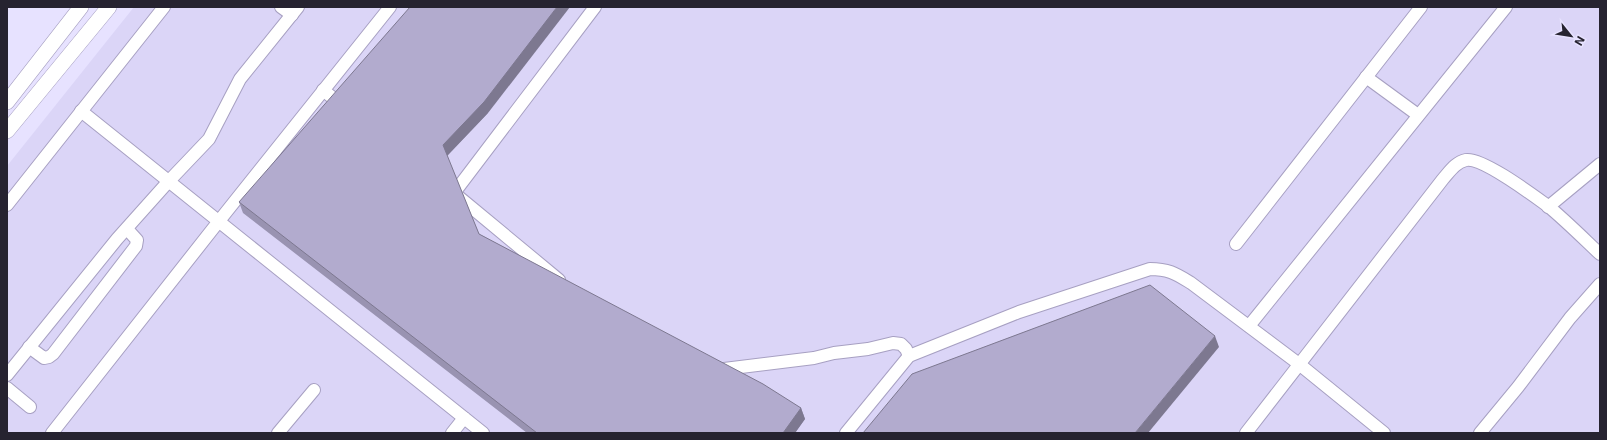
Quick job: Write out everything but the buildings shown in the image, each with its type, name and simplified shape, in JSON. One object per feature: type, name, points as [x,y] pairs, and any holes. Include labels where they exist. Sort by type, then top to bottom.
[{"type":"main road","points":[[7,102],[81,7]]},
{"type":"main road","points":[[7,131],[110,7]]},
{"type":"lane","points":[[7,205],[164,7]]},
{"type":"lane","points":[[7,375],[126,229],[209,139],[240,79],[295,11],[281,7]]},
{"type":"lane","points":[[52,433],[390,7]]},
{"type":"lane","points":[[454,193],[595,7]]},
{"type":"lane","points":[[1236,244],[1421,7]]},
{"type":"lane","points":[[1249,326],[1506,7]]},
{"type":"lane","points":[[1366,77],[1418,116]]},
{"type":"lane","points":[[323,90],[353,114]]},
{"type":"lane","points":[[81,111],[483,433]]},
{"type":"lane","points":[[1246,433],[1457,163],[1468,159],[1497,171],[1548,206],[1600,254]]},
{"type":"lane","points":[[1548,206],[1600,164]]},
{"type":"lane","points":[[443,185],[566,285]]},
{"type":"lane","points":[[29,347],[44,358],[53,354],[136,246],[137,240],[126,229]]},
{"type":"lane","points":[[846,433],[909,356],[1019,312],[1150,269],[1163,269],[1174,273],[1249,326],[1299,364],[1384,433]]},
{"type":"lane","points":[[1480,433],[1518,387],[1570,318],[1600,284]]},
{"type":"lane","points":[[704,370],[814,358],[834,353],[868,349],[893,343],[901,344],[909,356]]},
{"type":"lane","points":[[7,388],[30,407]]},
{"type":"lane","points":[[278,433],[314,390]]},
{"type":"lane","points":[[452,433],[464,418]]},
{"type":"shaded area","points":[[134,7],[1600,7],[1600,433],[7,433],[7,166]]}]
